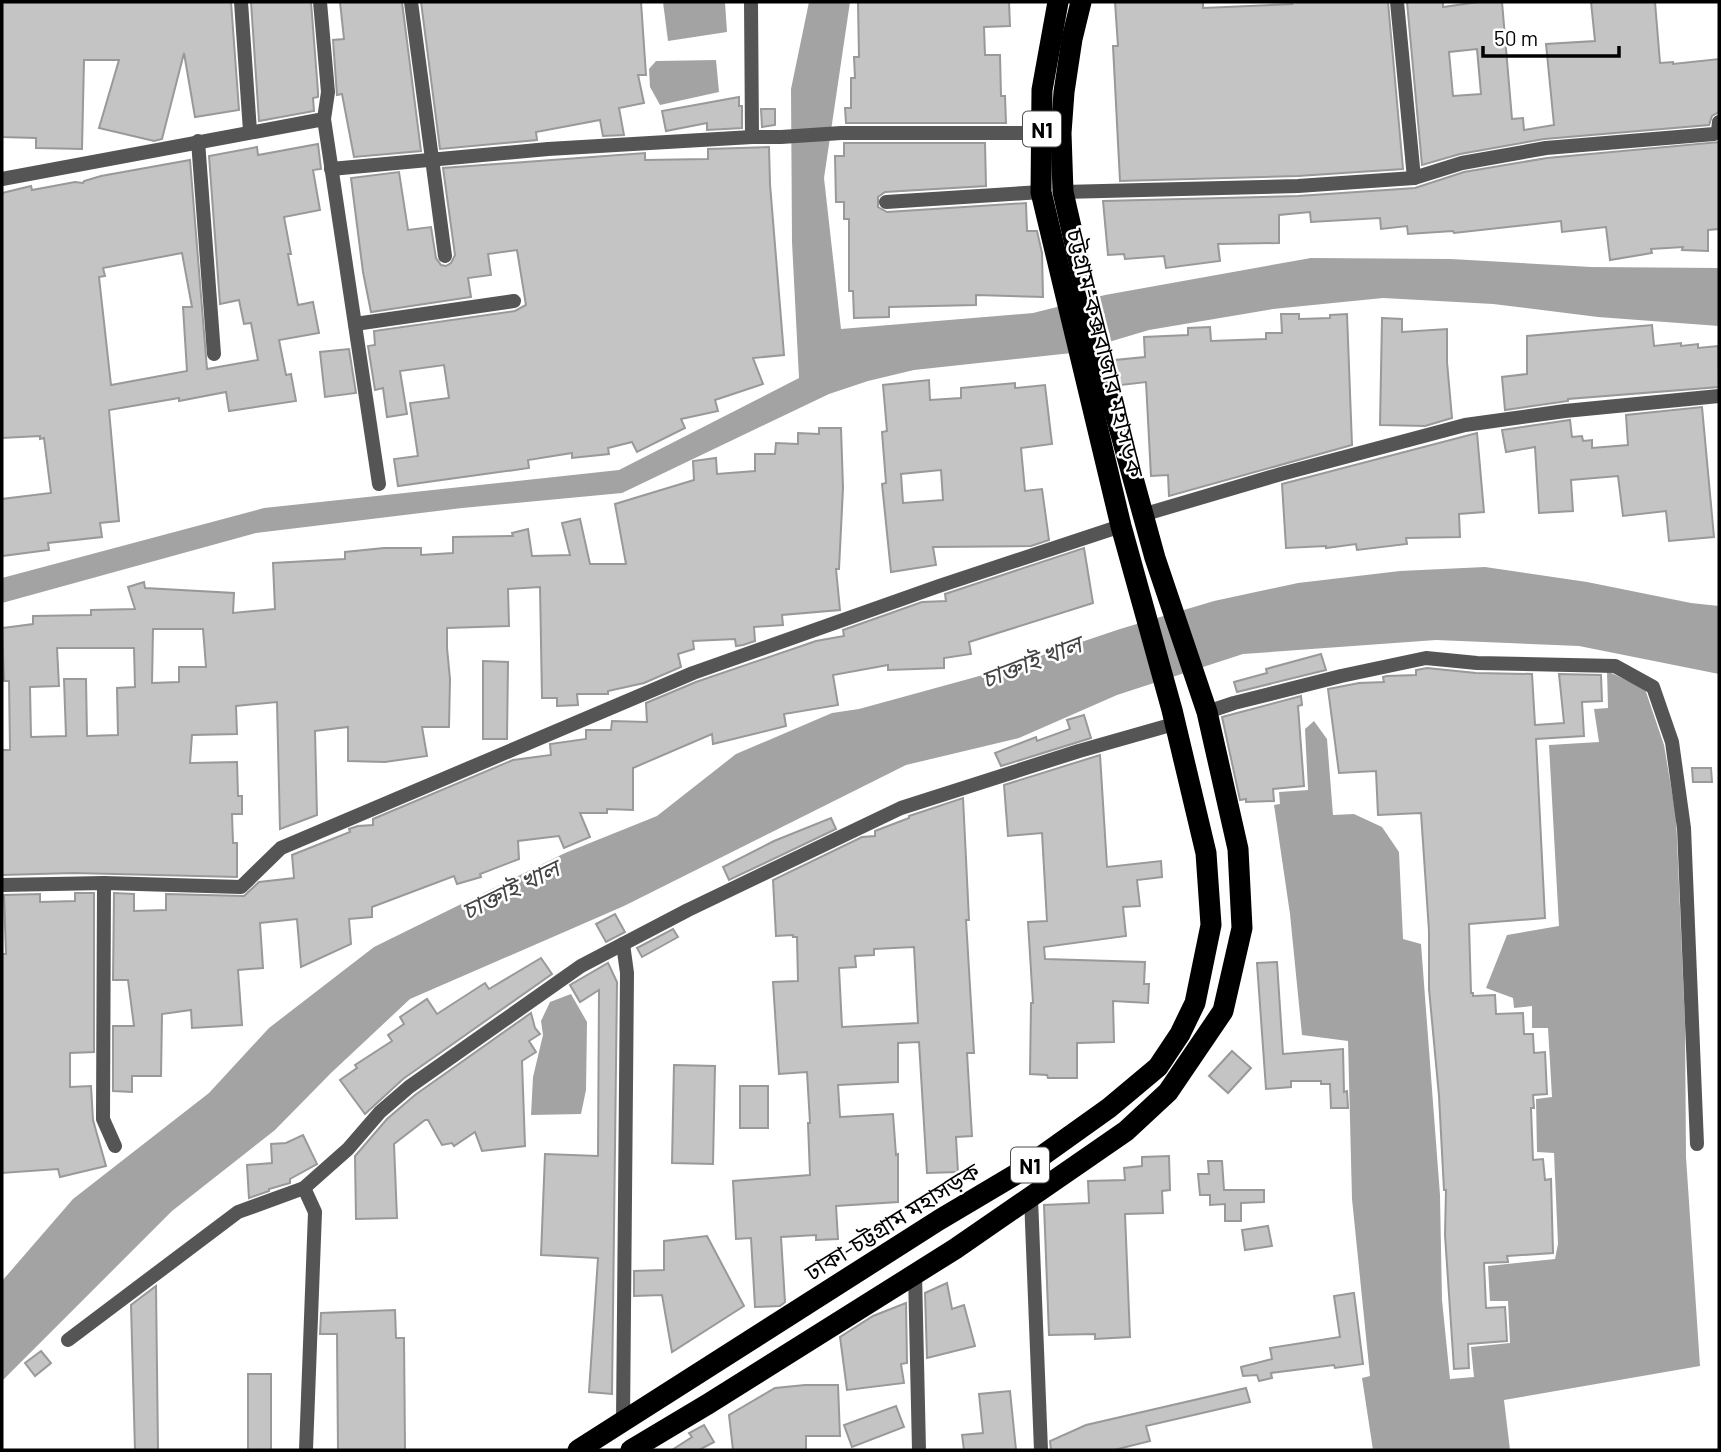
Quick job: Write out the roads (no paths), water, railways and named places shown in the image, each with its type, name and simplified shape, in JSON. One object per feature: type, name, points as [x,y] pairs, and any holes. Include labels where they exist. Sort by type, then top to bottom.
[{"type":"highway","name":"চট্টগ্রাম-কক্সবাজার মহাসড়ক","points":[[1058,2],[1042,90],[1041,192],[1055,255],[1206,708]]},
{"type":"highway","name":"চট্টগ্রাম-কক্সবাজার মহাসড়ক","points":[[1081,2],[1064,92],[1061,133],[1063,192],[1078,252],[1121,526],[1173,717]]},
{"type":"highway","name":"N1","points":[[631,1450],[708,1405],[955,1250],[1126,1131],[1168,1093],[1223,1012],[1242,928],[1238,849],[1206,708]]},
{"type":"highway","name":"ঢাকা-চট্টগ্রাম মহাসড়ক","points":[[579,1450],[939,1220],[1018,1173],[1109,1108],[1158,1067],[1180,1034],[1195,1003],[1211,925],[1206,853],[1173,717]]},
{"type":"highway","points":[[939,1220],[955,1250]]},
{"type":"street","points":[[241,2],[250,131]]},
{"type":"street","points":[[320,2],[328,92],[324,119],[379,484]]},
{"type":"street","points":[[411,2],[445,256]]},
{"type":"street","points":[[751,2],[752,137]]},
{"type":"street","points":[[1397,2],[1414,177]]},
{"type":"street","points":[[2,178],[324,119]]},
{"type":"street","points":[[1063,192],[1298,186],[1414,177],[1462,163],[1546,148],[1714,134],[1718,131],[1719,122]]},
{"type":"street","points":[[331,169],[548,149],[752,137],[781,138],[841,133],[1042,133]]},
{"type":"street","points":[[198,141],[214,354]]},
{"type":"street","points":[[886,202],[1041,192]]},
{"type":"street","points":[[355,324],[514,300]]},
{"type":"street","points":[[1142,515],[1281,474],[1465,425],[1565,411],[1719,396]]},
{"type":"street","points":[[2,885],[104,883],[241,887],[281,848],[693,673],[939,586],[1121,526]]},
{"type":"street","points":[[1206,708],[1426,658],[1478,663],[1615,666],[1653,687],[1672,742],[1684,828],[1697,1144]]},
{"type":"street","points":[[68,1340],[239,1212],[304,1188],[348,1149],[380,1112],[409,1087],[581,966],[901,808],[1079,751],[1173,717]]},
{"type":"street","points":[[104,883],[103,1119],[115,1146]]},
{"type":"street","points":[[623,1422],[627,987],[624,944]]},
{"type":"street","points":[[304,1188],[315,1212],[306,1450]]},
{"type":"street","points":[[1031,1198],[1041,1450]]},
{"type":"street","points":[[915,1273],[919,1450]]},
{"type":"water","points":[[663,2],[725,2],[727,32],[668,41]]},
{"type":"water","points":[[809,2],[850,2],[824,178],[841,329],[1033,313],[1105,295],[1311,258],[1451,259],[1591,267],[1719,268],[1719,326],[1598,317],[1493,304],[1383,298],[1273,309],[1149,330],[1072,353],[914,370],[868,381],[829,394],[622,493],[462,508],[256,533],[2,603],[2,578],[264,508],[619,470],[799,378],[792,242],[791,89]]},
{"type":"water","points":[[716,60],[719,92],[660,105],[650,87],[649,69],[656,61]]},
{"type":"water","name":"চাক্তাই খাল","points":[[1485,567],[1719,606],[1719,674],[1579,646],[1436,640],[1243,654],[1117,695],[1019,738],[906,765],[624,906],[410,999],[275,1130],[172,1211],[2,1381],[2,1281],[73,1199],[209,1093],[269,1028],[374,947],[565,853],[657,816],[736,754],[832,713],[859,709],[983,675],[1214,601],[1298,583],[1400,571]]},
{"type":"water","points":[[1607,671],[1645,689],[1664,745],[1676,816],[1685,1024],[1686,1157],[1700,1366],[1504,1400],[1510,1450],[1373,1450],[1362,1378],[1370,1376],[1352,1199],[1348,1041],[1302,1035],[1290,914],[1274,805],[1280,804],[1279,792],[1308,790],[1305,729],[1314,721],[1327,739],[1333,815],[1354,814],[1382,827],[1399,852],[1403,939],[1421,944],[1440,1195],[1442,1300],[1450,1379],[1474,1377],[1471,1347],[1510,1343],[1508,1301],[1490,1301],[1488,1266],[1555,1259],[1558,1244],[1554,1153],[1537,1152],[1536,1099],[1552,1097],[1548,1028],[1532,1028],[1532,1006],[1514,1008],[1513,998],[1486,988],[1507,935],[1559,926],[1549,745],[1599,742],[1594,709],[1608,708]]},
{"type":"water","points":[[571,994],[587,1022],[586,1090],[581,1114],[531,1115],[533,1077],[543,1035],[541,1021],[550,1002]]}]
